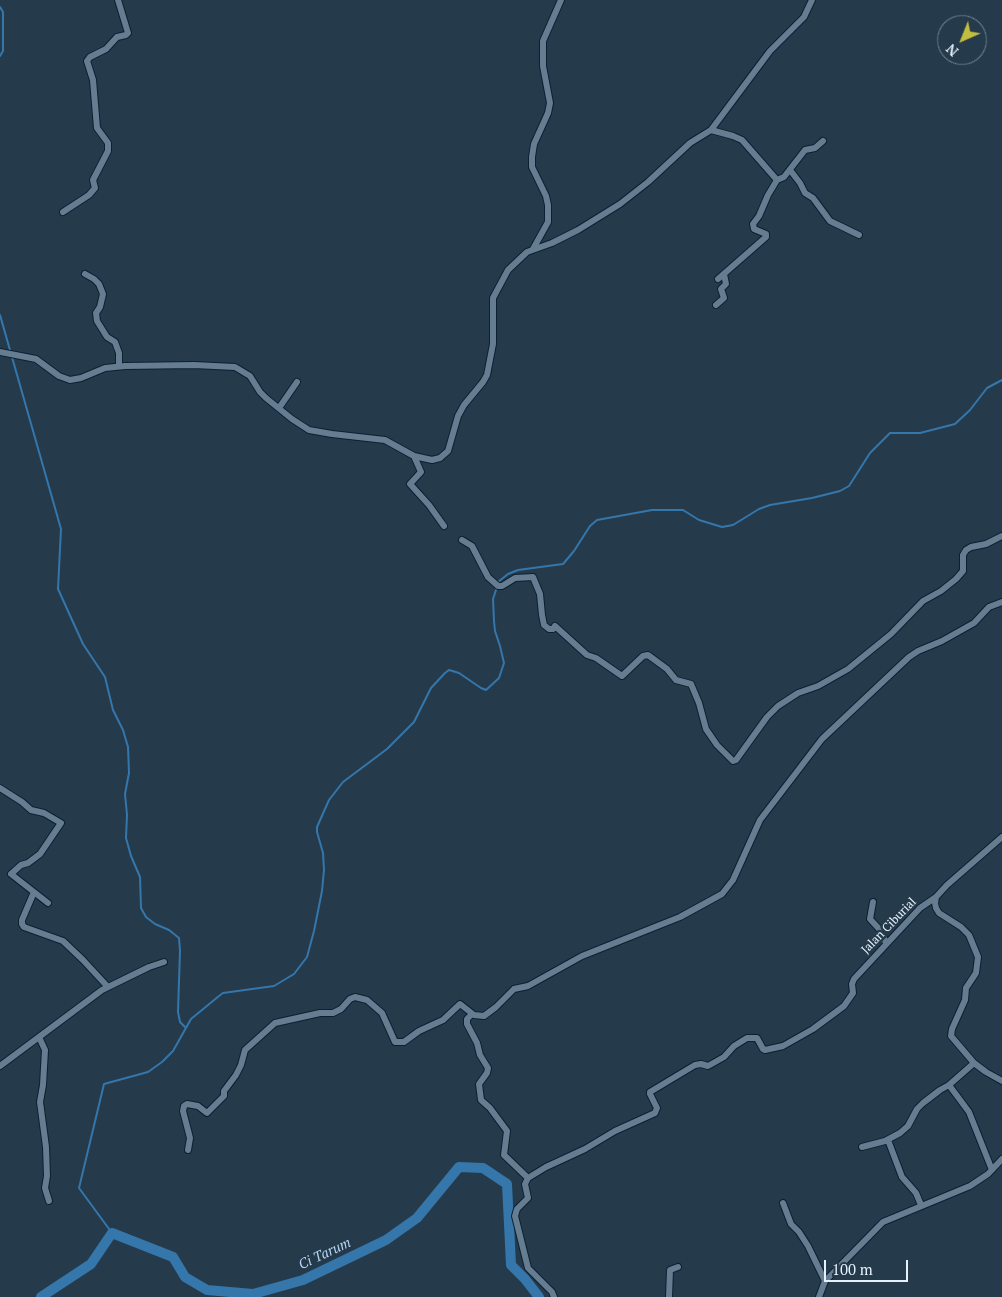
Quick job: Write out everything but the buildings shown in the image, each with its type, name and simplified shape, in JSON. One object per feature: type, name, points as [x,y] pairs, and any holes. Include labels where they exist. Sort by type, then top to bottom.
[{"type":"street","points":[[63,212],[89,195],[95,188],[92,180],[108,149],[108,143],[97,128],[93,78],[87,61],[90,57],[106,49],[117,37],[128,33],[118,0]]},
{"type":"street","points":[[533,249],[548,222],[546,196],[532,167],[534,144],[548,113],[550,103],[543,66],[543,41],[561,0]]},
{"type":"street","points":[[0,352],[36,359],[59,376],[70,380],[81,378],[105,368],[119,366],[194,365],[235,367],[250,376],[261,394],[309,430],[385,440],[414,456],[435,460],[442,457],[447,453],[461,411],[468,399],[485,380],[489,370],[493,344],[493,298],[513,264],[533,249],[552,243],[578,230],[620,204],[648,182],[690,143],[711,130],[770,50],[804,16],[812,0]]},
{"type":"street","points":[[711,130],[742,140],[777,180]]},
{"type":"street","points":[[718,279],[766,237],[766,234],[754,229],[753,224],[777,180],[783,178],[805,150],[815,148],[823,142]]},
{"type":"street","points":[[790,170],[805,193],[813,198],[832,224],[859,236]]},
{"type":"street","points":[[85,274],[99,284],[102,294],[100,307],[96,313],[107,337],[115,342],[119,353],[119,366]]},
{"type":"street","points":[[716,306],[724,297],[721,289],[726,284],[724,274]]},
{"type":"street","points":[[279,408],[297,382]]},
{"type":"street","points":[[414,456],[420,472],[410,484],[429,505],[444,526]]},
{"type":"street","points":[[462,540],[472,546],[488,577],[498,586],[502,586],[515,578],[533,577],[540,594],[544,625],[549,629],[553,629],[555,626],[586,654],[596,658],[620,676],[630,670],[643,656],[648,655],[667,669],[676,680],[692,686],[706,729],[717,745],[733,761],[736,760],[767,717],[778,706],[798,694],[848,670],[891,634],[923,601],[941,592],[956,579],[963,571],[963,554],[966,550],[986,544],[1002,536]]},
{"type":"street","points":[[188,1150],[190,1138],[183,1111],[184,1106],[187,1104],[198,1106],[207,1112],[224,1096],[224,1091],[241,1065],[245,1050],[275,1023],[320,1013],[333,1013],[355,996],[367,1000],[382,1013],[394,1040],[406,1041],[419,1031],[446,1018],[460,1004],[472,1014],[484,1016],[514,989],[528,986],[582,956],[686,915],[722,894],[733,880],[760,820],[822,739],[909,657],[974,623],[992,605],[1002,602]]},
{"type":"street","points":[[0,788],[22,802],[29,809],[44,813],[61,823],[40,854],[10,874],[48,903]]},
{"type":"street","name":"Jalan Ciburial","points":[[528,1178],[580,1152],[615,1131],[654,1113],[657,1110],[650,1092],[695,1065],[708,1066],[724,1058],[732,1047],[747,1038],[757,1038],[765,1050],[779,1048],[806,1034],[844,1006],[853,993],[853,981],[886,942],[920,908],[936,898],[946,884],[1002,837]]},
{"type":"street","points":[[34,892],[22,920],[24,927],[63,941],[108,986]]},
{"type":"street","points":[[936,898],[937,911],[965,931],[973,943],[978,957],[976,973],[966,988],[965,1000],[952,1029],[951,1036],[974,1063],[1002,1081]]},
{"type":"street","points":[[874,902],[870,919],[881,931],[886,942]]},
{"type":"street","points":[[0,1066],[108,986],[164,962]]},
{"type":"street","points":[[472,1014],[468,1018],[467,1024],[477,1043],[480,1055],[488,1068],[488,1073],[479,1083],[480,1095],[484,1103],[507,1131],[504,1155],[528,1178],[525,1184],[528,1198],[517,1209],[515,1216],[528,1268],[552,1292],[554,1297]]},
{"type":"street","points":[[39,1037],[45,1050],[40,1102],[46,1147],[47,1176],[45,1188],[48,1201]]},
{"type":"street","points":[[862,1147],[888,1140],[900,1133],[908,1126],[923,1103],[940,1090],[950,1086],[974,1063]]},
{"type":"street","points":[[950,1086],[969,1112],[992,1170]]},
{"type":"street","points":[[888,1140],[902,1177],[916,1194],[921,1206]]},
{"type":"street","points":[[820,1297],[825,1281],[883,1222],[970,1186],[992,1170],[1002,1159]]},
{"type":"street","points":[[783,1203],[791,1224],[803,1237],[825,1281]]},
{"type":"street","points":[[669,1297],[670,1270],[678,1267]]},
{"type":"waterway","points":[[0,7],[3,12],[3,51],[0,56]]},
{"type":"waterway","points":[[0,315],[61,529],[58,589],[83,644],[105,677],[113,710],[123,730],[128,747],[129,773],[125,794],[127,815],[126,838],[140,877],[141,908],[146,917],[179,938],[178,1012],[180,1022],[185,1027]]},
{"type":"waterway","points":[[498,582],[508,574],[518,570],[563,564],[590,526],[597,520],[652,510],[683,510],[699,520],[722,527],[733,525],[759,509],[770,505],[840,491],[849,486],[870,453],[890,433],[920,433],[955,424],[970,410],[987,388],[1002,380]]},
{"type":"waterway","points":[[112,1233],[79,1188],[104,1084],[148,1072],[162,1062],[173,1051],[191,1019],[223,993],[274,986],[294,974],[307,957],[314,931],[324,870],[323,853],[317,827],[329,800],[343,782],[387,749],[414,722],[431,688],[449,670],[459,673],[486,690],[499,678],[504,663],[494,621],[493,599],[497,587]]},
{"type":"waterway","name":"Ci Tarum","points":[[41,1297],[91,1264],[112,1233],[173,1257],[185,1277],[207,1290],[253,1294],[303,1280],[386,1240],[417,1218],[459,1167],[483,1168],[507,1184],[511,1265],[539,1297]]}]
